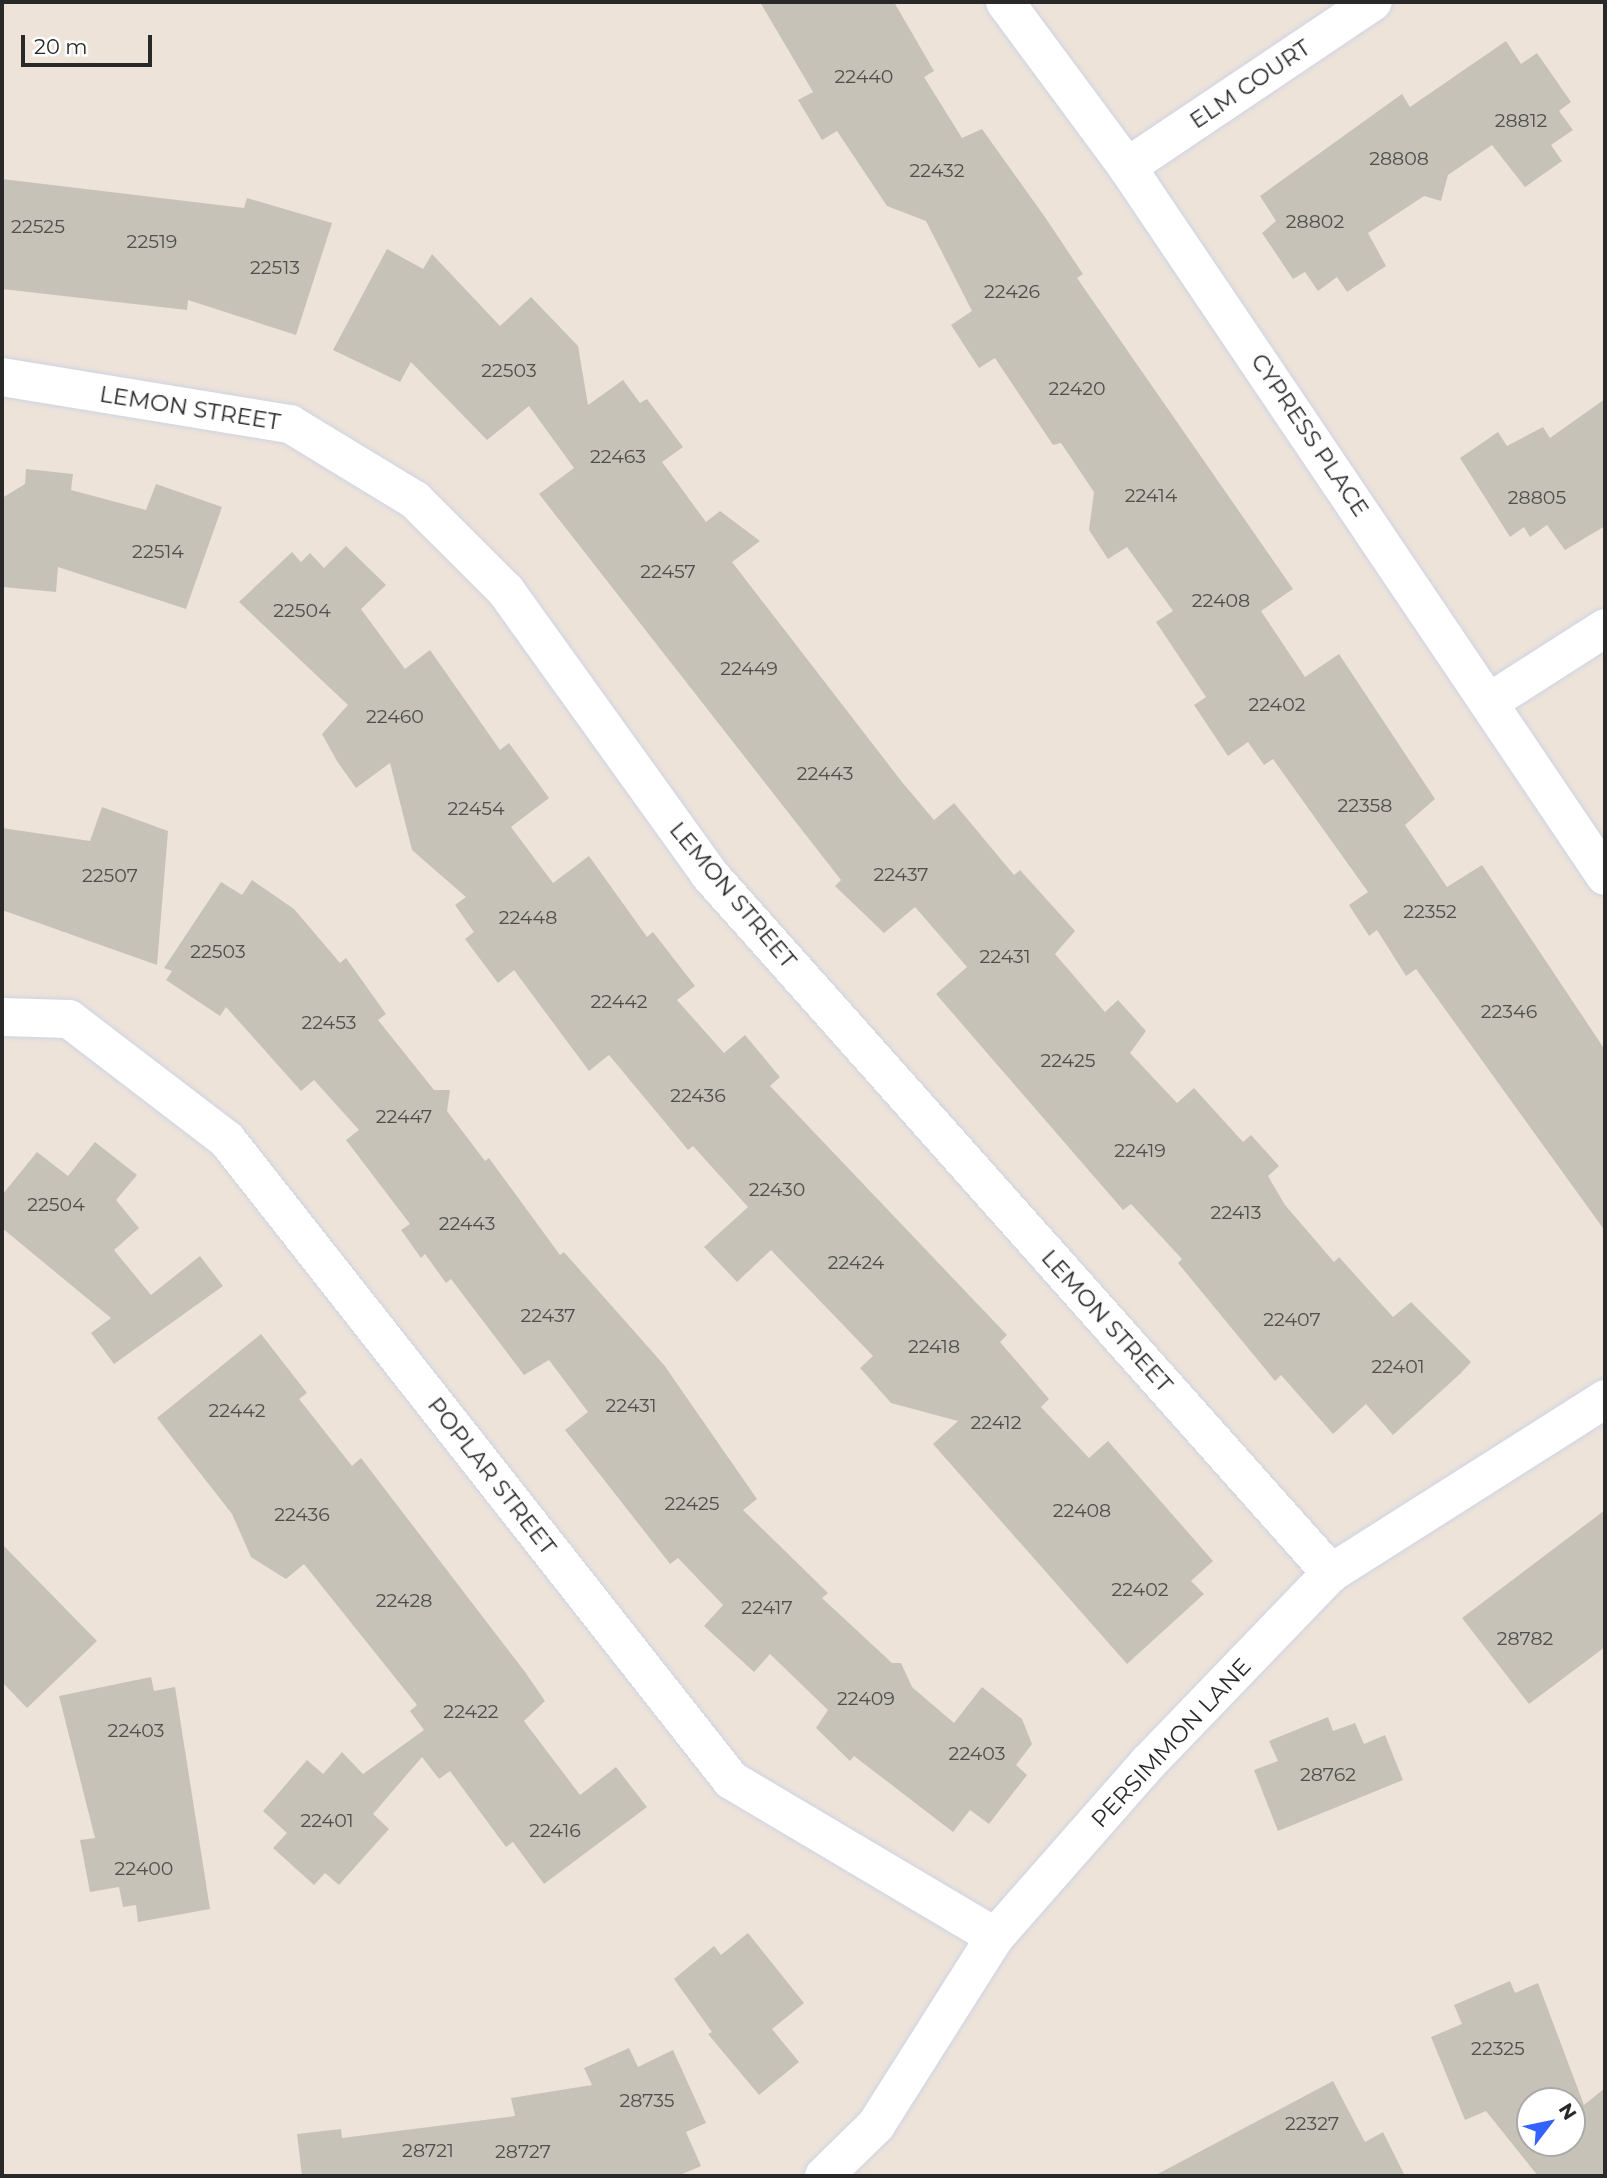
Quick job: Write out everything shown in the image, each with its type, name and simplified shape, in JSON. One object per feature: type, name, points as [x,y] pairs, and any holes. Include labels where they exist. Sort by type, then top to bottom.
[{"type":"street","name":"CYPRESS PLACE","points":[[1005,2],[1127,167],[1491,701],[1605,876]]},
{"type":"street","name":"ELM COURT","points":[[1127,167],[1373,2]]},
{"type":"street","name":"LEMON STREET","points":[[2,377],[290,424],[415,500],[506,591],[709,874],[1331,1573]]},
{"type":"street","points":[[1491,701],[1605,628]]},
{"type":"street","name":"POPLAR STREET","points":[[2,1017],[69,1019],[227,1140],[731,1780],[995,1937]]},
{"type":"street","name":"PERSIMMON LANE","points":[[824,2176],[876,2125],[995,1937],[1148,1763],[1331,1573],[1605,1399]]},
{"type":"building","points":[[760,2],[894,2],[934,71],[924,77],[962,138],[982,129],[1047,220],[1083,274],[1077,278],[1293,589],[1261,611],[1305,677],[1339,654],[1435,799],[1405,825],[1447,887],[1482,865],[1605,1050],[1605,1231],[1416,969],[1406,976],[1377,930],[1369,936],[1349,905],[1368,892],[1273,759],[1264,765],[1248,742],[1228,756],[1194,705],[1206,697],[1156,622],[1173,611],[1127,547],[1108,559],[1089,530],[1094,492],[1061,443],[1053,445],[995,358],[979,368],[951,325],[972,311],[926,221],[887,206],[837,131],[822,140],[798,100],[813,92]]},
{"type":"building","points":[[1506,41],[1521,64],[1537,53],[1571,102],[1559,111],[1573,130],[1551,145],[1562,161],[1525,187],[1492,145],[1448,175],[1441,201],[1424,196],[1368,233],[1386,266],[1347,292],[1337,277],[1318,291],[1305,272],[1293,279],[1262,233],[1276,221],[1260,196],[1402,94],[1410,107]]},
{"type":"building","points":[[2,179],[244,208],[247,198],[332,223],[296,335],[188,300],[187,310],[2,289]]},
{"type":"building","points":[[387,249],[423,269],[432,254],[500,326],[531,297],[578,346],[588,405],[623,380],[640,403],[647,399],[683,447],[662,462],[706,522],[720,511],[760,541],[732,562],[934,820],[954,803],[1014,875],[1020,870],[1075,931],[1055,954],[1105,1012],[1118,1000],[1146,1031],[1130,1053],[1177,1103],[1194,1088],[1243,1142],[1251,1135],[1279,1166],[1268,1176],[1285,1205],[1334,1262],[1339,1257],[1393,1317],[1411,1302],[1471,1362],[1393,1435],[1366,1404],[1333,1434],[1281,1375],[1275,1381],[1178,1263],[1182,1259],[1131,1204],[1123,1210],[936,994],[967,967],[915,907],[884,933],[835,886],[841,880],[539,494],[574,468],[529,406],[487,440],[411,362],[400,382],[333,350]]},
{"type":"building","points":[[1605,399],[1605,526],[1565,550],[1547,525],[1530,537],[1524,527],[1510,537],[1460,458],[1498,432],[1507,446],[1543,427],[1550,438]]},
{"type":"building","points":[[26,469],[73,474],[71,490],[146,510],[156,484],[222,507],[186,609],[58,567],[56,592],[3,587],[2,498],[25,484]]},
{"type":"building","points":[[346,546],[386,585],[361,609],[405,669],[430,650],[500,750],[509,743],[549,798],[511,827],[553,883],[589,856],[647,937],[653,932],[695,986],[677,1000],[724,1053],[745,1035],[780,1077],[770,1086],[1007,1335],[1000,1342],[1049,1399],[1041,1407],[1089,1458],[1108,1441],[1213,1561],[1191,1581],[1204,1594],[1127,1664],[933,1444],[958,1421],[891,1403],[860,1368],[873,1356],[771,1250],[737,1282],[704,1247],[748,1207],[693,1146],[688,1150],[609,1055],[589,1071],[514,970],[498,983],[465,939],[474,932],[455,905],[466,897],[412,850],[390,763],[356,788],[337,761],[322,734],[348,705],[239,602],[292,552],[301,562],[310,553],[324,568]]},
{"type":"building","points":[[102,807],[168,831],[157,965],[2,910],[2,828],[90,841]]},
{"type":"building","points":[[252,880],[294,909],[340,963],[346,958],[386,1014],[378,1020],[434,1090],[450,1090],[447,1111],[485,1161],[489,1158],[560,1255],[564,1252],[664,1365],[757,1499],[743,1510],[828,1593],[822,1598],[892,1663],[901,1663],[912,1687],[954,1723],[982,1687],[1022,1719],[1032,1744],[1016,1765],[1027,1775],[989,1824],[970,1810],[953,1832],[854,1756],[850,1761],[816,1728],[828,1710],[770,1654],[754,1672],[704,1626],[723,1605],[678,1558],[670,1564],[565,1430],[588,1412],[549,1360],[524,1375],[451,1279],[446,1283],[425,1254],[421,1258],[401,1230],[410,1224],[346,1140],[359,1130],[314,1080],[301,1091],[226,1007],[220,1016],[166,980],[172,971],[164,968],[221,882],[242,895]]},
{"type":"building","points":[[95,1142],[137,1175],[116,1200],[139,1228],[114,1250],[151,1295],[200,1256],[223,1286],[114,1364],[91,1333],[111,1318],[2,1228],[2,1195],[37,1152],[68,1176]]},
{"type":"building","points":[[261,1334],[307,1393],[299,1399],[352,1466],[361,1458],[525,1672],[545,1701],[524,1721],[580,1795],[616,1767],[647,1807],[544,1884],[513,1842],[506,1847],[450,1771],[439,1779],[422,1757],[373,1814],[389,1829],[339,1885],[325,1873],[314,1885],[273,1848],[287,1833],[263,1811],[307,1760],[323,1774],[342,1752],[363,1774],[424,1730],[410,1711],[417,1705],[304,1564],[286,1579],[251,1557],[232,1514],[157,1418]]},
{"type":"building","points":[[1605,1510],[1605,1647],[1529,1704],[1462,1618]]},
{"type":"building","points":[[2,1544],[97,1641],[27,1708],[2,1682]]},
{"type":"building","points":[[151,1677],[154,1691],[175,1687],[210,1909],[138,1922],[136,1905],[123,1907],[119,1887],[90,1892],[80,1840],[95,1838],[59,1696]]},
{"type":"building","points":[[1328,1717],[1333,1731],[1355,1723],[1364,1744],[1385,1735],[1403,1780],[1278,1831],[1254,1770],[1278,1761],[1269,1741]]},
{"type":"building","points":[[748,1933],[804,2003],[772,2029],[799,2062],[759,2095],[708,2034],[712,2032],[674,1979],[714,1946],[721,1955]]},
{"type":"building","points":[[1510,1981],[1515,1993],[1538,1983],[1577,2087],[1516,2087],[1516,2148],[1486,2111],[1465,2120],[1431,2037],[1462,2024],[1454,2005]]},
{"type":"building","points":[[629,2048],[638,2067],[673,2050],[706,2123],[686,2132],[701,2166],[678,2176],[302,2176],[297,2134],[341,2129],[342,2138],[515,2116],[511,2098],[592,2085],[584,2068]]},
{"type":"building","points":[[1333,2081],[1365,2142],[1383,2132],[1405,2176],[1154,2176]]},
{"type":"building","points":[[1605,2088],[1605,2176],[1538,2176],[1523,2157],[1586,2157],[1586,2103]]}]
